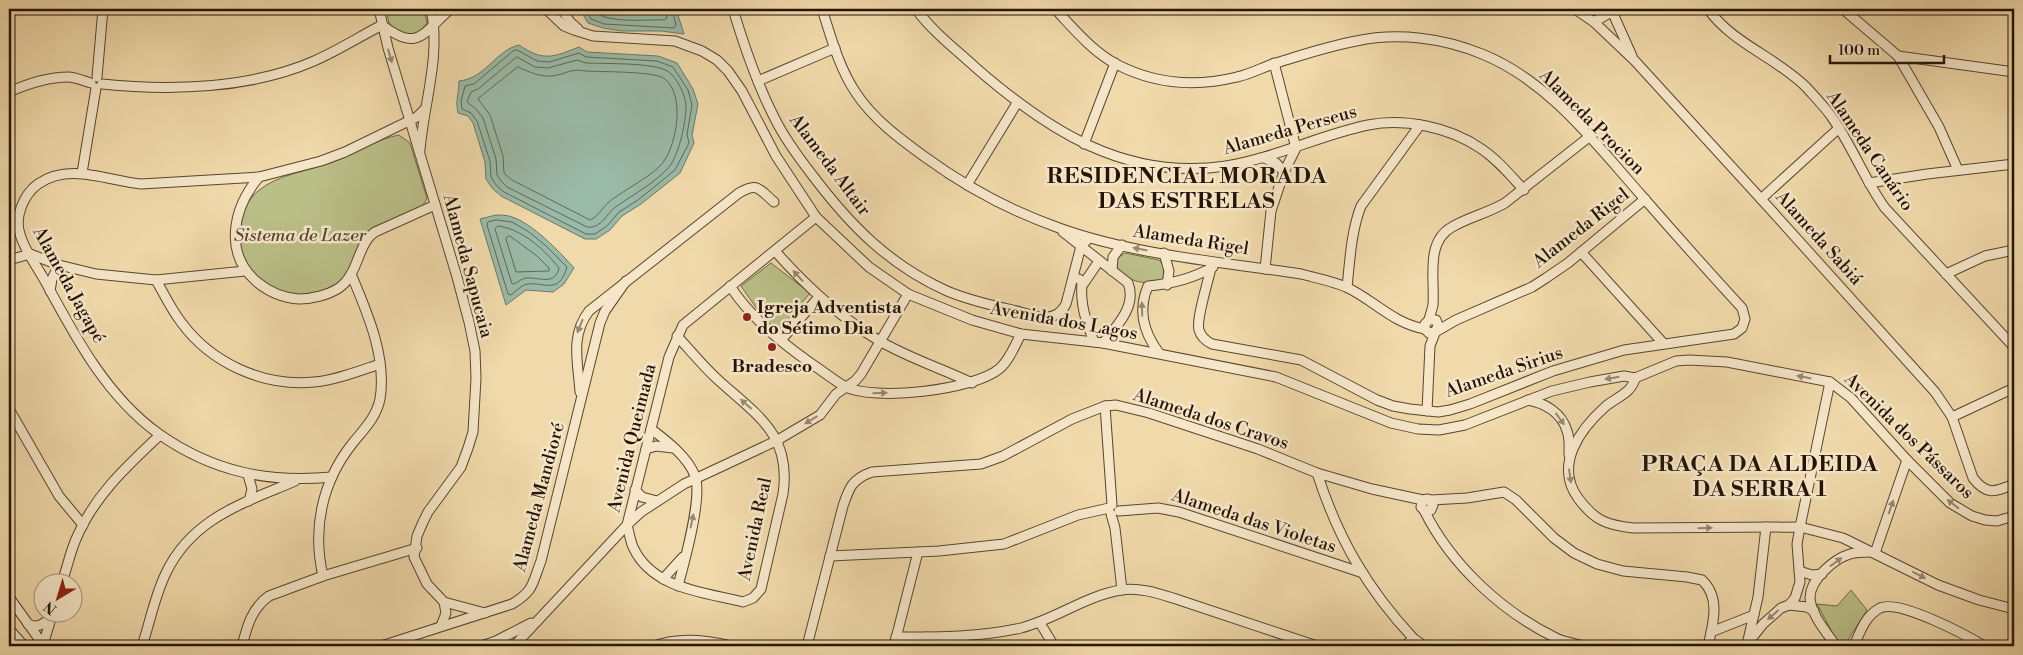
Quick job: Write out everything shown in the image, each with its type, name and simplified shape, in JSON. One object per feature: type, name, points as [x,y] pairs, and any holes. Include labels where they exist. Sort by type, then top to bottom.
[{"type":"street","points":[[82,173],[97,83],[103,9]]},
{"type":"street","name":"Alameda Sapucaia","points":[[379,9],[409,121],[469,322],[475,351],[476,378],[473,432],[461,467],[423,522],[417,536],[417,548],[414,557],[427,584],[444,602]]},
{"type":"street","points":[[419,155],[433,68],[434,26],[431,9]]},
{"type":"street","points":[[9,92],[31,84],[70,77],[97,83],[161,88],[257,79],[292,70],[315,61],[382,25],[395,35],[410,39],[426,33],[451,9]]},
{"type":"street","name":"Avenida dos Lagos","points":[[546,9],[564,26],[584,33],[613,38],[675,41],[702,50],[717,60],[728,71],[742,92],[776,156],[816,218],[868,267],[908,294],[972,320],[1021,334],[1098,343],[1276,377],[1391,423],[1418,429],[1439,430],[1465,426],[1528,400]]},
{"type":"street","points":[[562,9],[570,22],[584,33]]},
{"type":"street","name":"Alameda Altair","points":[[733,9],[758,81],[775,119],[797,155],[843,215],[886,254],[921,277],[947,291],[975,301],[1036,316],[1052,317],[1058,315],[1066,304],[1074,273]]},
{"type":"street","name":"Alameda Rigel","points":[[822,9],[846,76],[866,107],[885,126],[915,150],[967,186],[1014,210],[1089,238],[1164,253],[1301,274],[1347,288],[1389,315],[1407,323],[1431,326],[1456,320],[1532,287],[1568,264],[1645,199]]},
{"type":"street","name":"Alameda Perseus","points":[[916,9],[936,32],[1017,103],[1043,121],[1084,144],[1131,160],[1157,167],[1204,168],[1227,166],[1264,158],[1370,125],[1420,125],[1459,136],[1471,142],[1495,160],[1524,190]]},
{"type":"street","name":"Alameda Procion","points":[[1055,9],[1092,47],[1115,63],[1156,79],[1187,84],[1209,83],[1239,77],[1274,63],[1356,41],[1379,38],[1408,37],[1454,44],[1483,54],[1522,75],[1549,96],[1589,137],[1742,308],[1745,319],[1742,328]]},
{"type":"street","name":"Alameda Sabiá","points":[[1575,9],[1594,22],[1634,61],[1762,198],[1934,392],[1952,417],[1973,478],[1978,484],[1983,489],[1995,491],[2014,484]]},
{"type":"street","name":"Alameda Canário","points":[[1708,9],[1730,33],[1787,71],[1830,114],[1869,183],[1886,208],[2014,347]]},
{"type":"street","points":[[1843,9],[1898,56],[1939,127],[1958,170]]},
{"type":"street","points":[[1594,22],[1611,10],[1634,61]]},
{"type":"street","points":[[758,81],[835,48]]},
{"type":"street","points":[[1898,56],[2014,72]]},
{"type":"street","points":[[1084,144],[1115,63]]},
{"type":"street","points":[[1265,269],[1271,211],[1284,172],[1296,148],[1274,63]]},
{"type":"street","points":[[967,186],[1017,103]]},
{"type":"street","name":"Alameda Jagapé","points":[[332,477],[298,480],[248,475],[201,458],[160,435],[127,406],[93,364],[50,291],[20,234],[18,224],[22,206],[29,193],[38,184],[53,176],[68,172],[82,173],[125,183],[141,184],[259,177],[321,161],[345,152],[409,121],[425,109]]},
{"type":"street","points":[[1398,124],[1406,134],[1407,143]]},
{"type":"street","points":[[1347,288],[1352,242],[1361,206],[1420,125]]},
{"type":"street","points":[[1762,198],[1839,128]]},
{"type":"street","points":[[1427,411],[1434,262],[1436,245],[1440,236],[1454,226],[1493,210],[1524,190],[1589,137]]},
{"type":"street","points":[[1264,158],[1276,163],[1284,172]]},
{"type":"street","points":[[1869,183],[2014,164]]},
{"type":"street","points":[[259,177],[248,191],[237,220],[236,244],[238,258],[245,271],[262,286],[289,298],[304,299],[318,297],[340,287],[351,274],[370,236],[435,205]]},
{"type":"street","name":"Alameda Mandioré","points":[[580,402],[576,338],[582,320],[596,304],[739,194],[751,187],[758,188],[774,202]]},
{"type":"street","name":"Avenida Queimada","points":[[514,646],[627,524],[669,357],[683,325],[816,218]]},
{"type":"street","points":[[1059,228],[1128,282],[1148,286],[1167,285],[1190,278],[1222,262]]},
{"type":"street","points":[[1089,238],[1081,246],[1074,273],[1082,283],[1080,298],[1083,313],[1098,343],[1129,306],[1132,294],[1128,282]]},
{"type":"street","points":[[1112,271],[1113,257],[1122,245]]},
{"type":"street","points":[[1946,274],[1985,256],[2014,250]]},
{"type":"street","points":[[775,251],[819,297],[850,322],[879,341],[915,359],[972,383]]},
{"type":"street","points":[[1581,252],[1663,343]]},
{"type":"street","points":[[1164,253],[1169,271],[1167,285]]},
{"type":"street","points":[[9,260],[30,254],[59,266],[96,274],[156,280],[245,271]]},
{"type":"street","points":[[1202,259],[1208,270],[1203,302]]},
{"type":"street","points":[[1082,283],[1085,282],[1100,261]]},
{"type":"street","points":[[50,291],[52,279],[59,266]]},
{"type":"street","points":[[323,576],[318,557],[318,531],[323,501],[332,477],[348,450],[368,427],[377,409],[381,386],[377,347],[362,300],[351,274]]},
{"type":"street","points":[[1190,278],[1199,286],[1203,302]]},
{"type":"street","points":[[156,280],[172,309],[194,338],[230,365],[251,374],[278,381],[314,382],[332,379],[380,364]]},
{"type":"street","name":"Alameda Mandioré","points":[[381,646],[485,613],[518,600],[532,589],[541,561],[600,323],[605,311],[626,281]]},
{"type":"street","points":[[730,286],[757,318],[781,340],[845,387],[873,393],[939,390],[972,383],[1001,368],[1021,334]]},
{"type":"street","points":[[1148,286],[1142,299],[1143,321],[1149,340],[1159,354]]},
{"type":"street","points":[[627,524],[641,512],[684,484],[776,441],[820,415],[836,394],[861,374],[908,294]]},
{"type":"street","points":[[781,340],[819,297]]},
{"type":"street","name":"Alameda Sirius","points":[[1203,302],[1198,326],[1206,342],[1302,360],[1377,400],[1393,406],[1427,411],[1450,410],[1553,371],[1624,350],[1663,343],[1725,336],[1734,334],[1742,328]]},
{"type":"street","points":[[596,304],[605,311]]},
{"type":"street","name":"Avenida Real","points":[[627,524],[632,546],[647,567],[678,586],[744,602],[749,601],[761,588],[785,478],[783,463],[776,441],[769,426],[715,377],[677,336]]},
{"type":"street","name":"Avenida dos Pássaros","points":[[1528,400],[1576,385],[1624,376],[1635,378],[1668,363],[1689,360],[1727,362],[1830,382],[1851,398],[1944,498],[1961,510],[1985,520],[1997,521],[2014,516]]},
{"type":"street","points":[[578,364],[590,365]]},
{"type":"street","name":"Avenida dos Pássaros","points":[[1570,455],[1589,424],[1607,405],[1632,387],[1635,378]]},
{"type":"street","points":[[1747,645],[1775,613],[1790,605],[1798,590],[1800,582],[1797,544],[1830,382]]},
{"type":"street","points":[[1952,417],[2014,388]]},
{"type":"street","points":[[1528,400],[1547,406],[1560,417],[1568,431],[1570,455],[1568,474],[1572,491],[1595,517],[1611,526],[1633,528],[1800,527],[1843,538],[1938,585],[1979,600],[2014,609]]},
{"type":"street","points":[[1104,406],[1122,590]]},
{"type":"street","name":"Alameda dos Cravos","points":[[807,646],[849,486],[864,474],[883,470],[971,465],[991,461],[1072,419],[1104,406],[1129,407],[1149,413],[1258,449],[1317,473],[1410,498],[1427,506]]},
{"type":"street","points":[[9,410],[59,496],[83,526]]},
{"type":"street","points":[[651,429],[689,464],[696,479],[697,500],[678,586]]},
{"type":"street","points":[[65,572],[72,549],[95,504],[110,483],[160,435]]},
{"type":"street","points":[[646,449],[656,446],[673,448]]},
{"type":"street","points":[[1875,553],[1907,460]]},
{"type":"street","points":[[684,484],[689,472],[689,464]]},
{"type":"street","points":[[1317,473],[1346,547],[1360,572],[1415,644]]},
{"type":"street","points":[[248,475],[252,488],[248,501]]},
{"type":"street","points":[[142,646],[166,572],[184,545],[197,531],[213,519],[248,501],[298,480]]},
{"type":"street","points":[[684,484],[697,500]]},
{"type":"street","points":[[635,490],[642,497],[657,501]]},
{"type":"street","points":[[1584,646],[1560,640],[1528,622],[1498,600],[1471,576],[1454,556],[1432,524],[1427,506],[1444,500],[1504,492],[1516,500],[1554,538],[1574,553],[1597,564],[1623,571],[1702,580],[1713,595],[1715,604],[1708,646]]},
{"type":"street","name":"Alameda das Violetas","points":[[830,556],[979,548],[1004,544],[1078,515],[1114,509],[1158,508],[1178,512],[1360,572]]},
{"type":"street","points":[[1747,645],[1758,597],[1766,527]]},
{"type":"street","points":[[610,541],[626,540],[632,546]]},
{"type":"street","points":[[242,646],[251,616],[262,601],[269,596],[323,576],[417,548]]},
{"type":"street","points":[[918,552],[895,642],[926,637],[989,633],[1040,623],[1094,598],[1122,590],[1154,592],[1317,646]]},
{"type":"street","points":[[1836,646],[1814,611],[1810,597],[1812,589],[1822,574],[1842,557],[1860,552],[1875,553]]},
{"type":"street","points":[[664,579],[686,554]]},
{"type":"street","points":[[1799,571],[1812,575],[1822,574]]},
{"type":"street","points":[[9,596],[43,646]]},
{"type":"street","points":[[441,626],[446,614],[444,602],[485,613]]},
{"type":"street","points":[[1790,605],[1807,607],[1814,611]]},
{"type":"street","points":[[1854,646],[1868,617],[1880,608],[1892,606],[1920,615],[1984,646]]},
{"type":"street","points":[[1711,632],[1754,615]]},
{"type":"street","name":"Avenida Queimada","points":[[481,646],[498,644],[540,618]]},
{"type":"street","points":[[28,624],[33,627],[40,626],[44,622]]},
{"type":"street","points":[[43,646],[50,622]]},
{"type":"street","points":[[1040,623],[1054,646]]},
{"type":"street","points":[[9,629],[24,646]]},
{"type":"street","points":[[926,637],[936,646]]},
{"type":"street","points":[[654,646],[688,640],[732,646]]},
{"type":"green space","points":[[386,9],[424,9],[427,23],[414,34],[396,32],[389,23]]},
{"type":"green space","name":"Sistema de Lazer","points":[[399,135],[410,143],[427,198],[418,209],[382,223],[369,231],[351,267],[341,282],[325,292],[299,295],[285,293],[272,288],[251,272],[241,252],[239,233],[240,223],[247,205],[258,191],[284,177],[333,162],[374,143]]},
{"type":"green space","points":[[1125,253],[1159,260],[1164,266],[1163,279],[1144,283],[1121,274],[1116,270],[1115,264],[1119,257]]},
{"type":"green space","points":[[771,263],[810,293],[775,335],[741,286]]},
{"type":"green space","points":[[1851,590],[1867,610],[1846,643],[1839,645],[1817,604],[1837,606]]},
{"type":"water","points":[[580,9],[676,9],[684,34],[661,31],[621,31],[603,28],[588,23]]},
{"type":"water","points":[[519,45],[542,56],[555,55],[579,47],[587,52],[658,56],[677,63],[693,89],[698,104],[692,135],[694,143],[680,173],[641,204],[622,216],[610,230],[596,239],[585,239],[501,196],[492,188],[486,179],[485,162],[473,123],[468,116],[458,113],[459,81],[476,75],[504,52]]},
{"type":"water","points":[[496,215],[510,216],[520,220],[561,254],[574,268],[564,284],[553,292],[526,290],[506,305],[480,219]]},
{"type":"place","name":"Igreja Adventista do Sétimo Dia","points":[[747,317]]},
{"type":"place","name":"Bradesco","points":[[772,347]]},
{"type":"district","name":"RESIDENCIAL MORADA DAS ESTRELAS","points":[[1187,189]]},
{"type":"district","name":"PRAÇA DA ALDEIDA DA SERRA 1","points":[[1760,476]]}]
